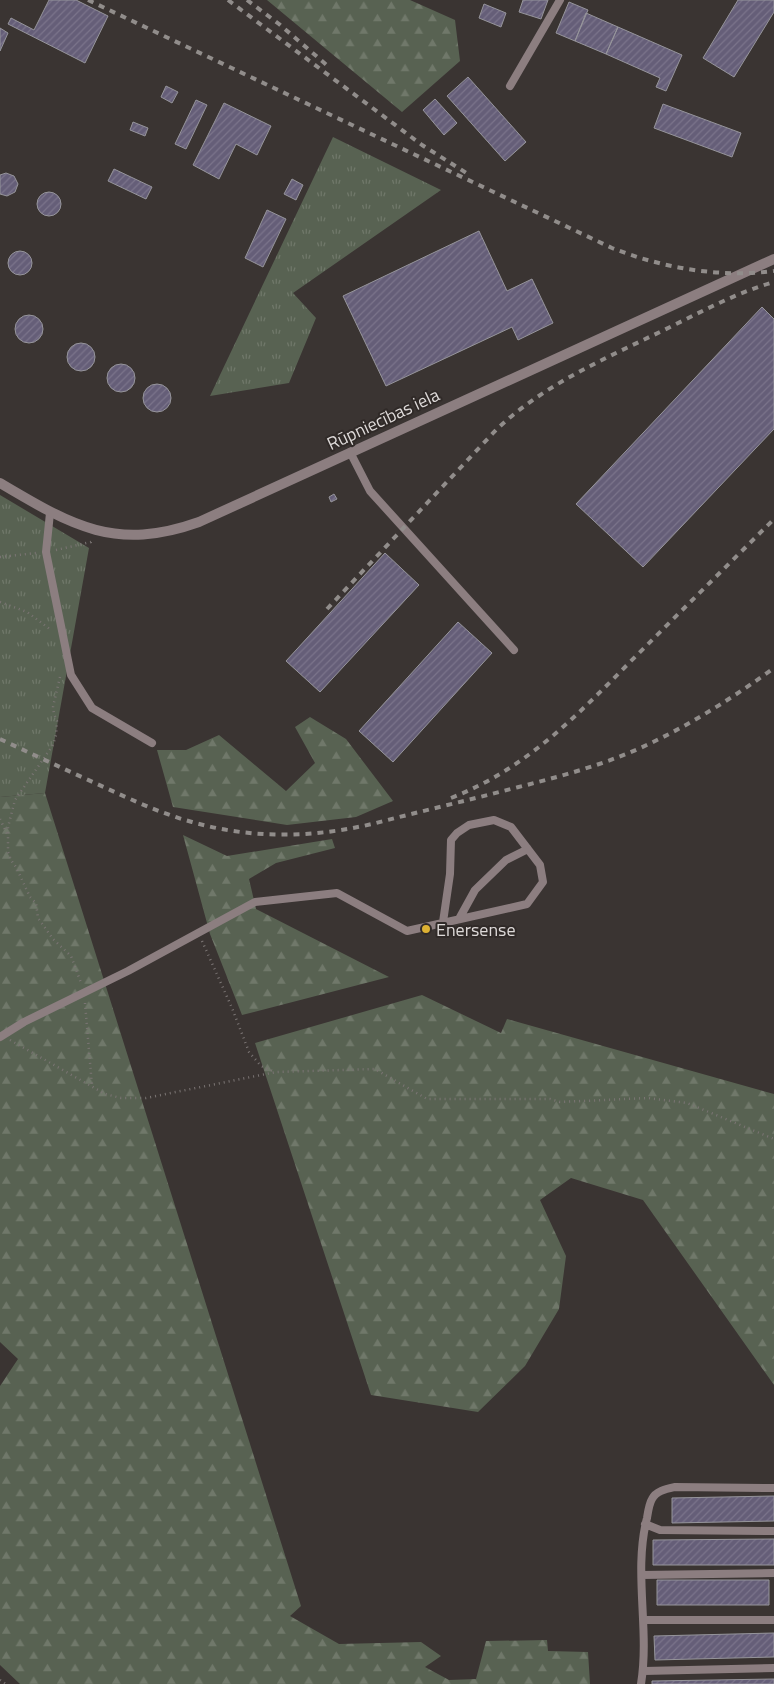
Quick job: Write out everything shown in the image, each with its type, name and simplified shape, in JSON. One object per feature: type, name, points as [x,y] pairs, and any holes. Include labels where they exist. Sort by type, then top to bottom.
[{"type":"street","name":"Rūpniecības iela","points":[[0,483],[50,513],[94,531],[140,535],[184,527],[199,522],[774,258]]},
{"type":"lane","points":[[510,86],[560,0]]},
{"type":"lane","points":[[350,452],[370,490],[514,650]]},
{"type":"lane","points":[[50,513],[46,552],[71,675],[92,708],[152,743]]},
{"type":"lane","points":[[1,1036],[24,1022],[254,902],[337,893],[407,931],[527,904],[543,882],[540,865],[511,827],[494,820],[468,825],[451,840],[450,874],[444,922]]},
{"type":"lane","points":[[459,919],[475,890],[506,860],[528,849]]},
{"type":"lane","points":[[642,1684],[644,1671],[644,1620],[642,1546],[645,1524],[652,1499],[660,1491],[675,1487],[774,1488]]},
{"type":"lane","points":[[645,1524],[660,1530],[774,1531]]},
{"type":"lane","points":[[642,1575],[774,1573]]},
{"type":"lane","points":[[644,1620],[772,1618]]},
{"type":"lane","points":[[644,1671],[774,1668]]},
{"type":"path","points":[[0,557],[46,552],[91,542],[94,531]]},
{"type":"path","points":[[0,602],[27,612],[62,638]]},
{"type":"path","points":[[68,665],[62,668],[60,682],[54,699],[54,714],[57,721],[53,746],[15,800],[13,810],[10,813],[8,852],[10,860],[30,897],[36,903],[38,918],[53,939],[72,956],[84,992],[92,1086]]},
{"type":"path","points":[[0,820],[9,838]]},
{"type":"path","points":[[198,932],[232,1008],[249,1052],[261,1066],[276,1072]]},
{"type":"path","points":[[1,1036],[105,1094],[121,1098],[146,1098],[276,1072],[375,1069],[426,1098],[550,1099],[560,1102],[648,1098],[687,1103],[774,1140]]},
{"type":"path","points":[[0,1680],[6,1684]]},
{"type":"green space","points":[[267,0],[410,0],[455,20],[460,61],[402,112]]},
{"type":"green space","points":[[333,137],[441,190],[293,293],[316,318],[289,383],[210,396]]},
{"type":"green space","points":[[0,495],[89,548],[45,793],[0,797]]},
{"type":"green space","points":[[310,717],[346,739],[393,801],[356,817],[287,825],[173,807],[157,750],[186,750],[219,735],[286,791],[315,763],[295,727]]},
{"type":"green space","points":[[45,793],[301,1606],[290,1616],[339,1644],[421,1642],[441,1656],[425,1667],[449,1680],[476,1679],[486,1641],[547,1640],[548,1651],[588,1652],[590,1684],[20,1684],[0,1665],[0,1386],[18,1359],[0,1342],[0,797]]},
{"type":"green space","points":[[183,835],[227,856],[332,839],[335,848],[276,863],[249,879],[256,909],[389,977],[242,1015],[210,934]]},
{"type":"green space","points":[[422,995],[501,1033],[507,1019],[774,1094],[774,1385],[643,1200],[571,1178],[540,1200],[566,1256],[559,1309],[525,1366],[478,1412],[371,1395],[255,1043]]},
{"type":"building","points":[[49,0],[76,0],[108,16],[85,63],[8,24],[11,18],[34,30]]},
{"type":"building","points":[[523,0],[548,0],[541,19],[519,12]]},
{"type":"building","points":[[738,0],[774,0],[774,12],[734,77],[703,58]]},
{"type":"building","points":[[569,2],[588,10],[575,41],[556,33]]},
{"type":"building","points":[[484,4],[506,13],[501,27],[479,18]]},
{"type":"building","points":[[586,13],[618,27],[606,54],[575,41]]},
{"type":"building","points":[[618,27],[682,55],[666,91],[656,87],[660,78],[606,54]]},
{"type":"building","points":[[0,28],[8,33],[0,51]]},
{"type":"building","points":[[468,77],[526,142],[505,161],[447,96]]},
{"type":"building","points":[[166,86],[178,92],[172,103],[161,97]]},
{"type":"building","points":[[435,99],[457,123],[444,135],[423,110]]},
{"type":"building","points":[[196,100],[207,105],[186,149],[175,144]]},
{"type":"building","points":[[224,103],[271,126],[257,155],[236,144],[219,179],[193,165]]},
{"type":"building","points":[[663,104],[741,133],[732,157],[654,128]]},
{"type":"building","points":[[133,122],[148,128],[145,136],[130,130]]},
{"type":"building","points":[[114,169],[152,187],[146,199],[108,181]]},
{"type":"building","points":[[6,173],[14,176],[18,184],[15,192],[7,196],[0,194],[0,175]]},
{"type":"building","points":[[292,179],[303,185],[296,200],[284,194]]},
{"type":"building","points":[[49,192],[57,196],[61,204],[57,212],[49,216],[41,212],[37,204],[41,196]]},
{"type":"building","points":[[267,210],[286,219],[263,267],[245,258]]},
{"type":"building","points":[[479,231],[507,291],[532,279],[553,323],[518,340],[512,327],[386,386],[343,296]]},
{"type":"building","points":[[20,251],[28,255],[32,263],[28,271],[20,275],[12,271],[8,263],[12,255]]},
{"type":"building","points":[[762,307],[774,319],[774,429],[643,567],[576,504]]},
{"type":"building","points":[[29,315],[39,319],[43,329],[39,339],[29,343],[19,339],[15,329],[19,319]]},
{"type":"building","points":[[81,343],[91,347],[95,357],[91,367],[81,371],[71,367],[67,357],[71,347]]},
{"type":"building","points":[[121,364],[131,368],[135,378],[131,388],[121,392],[111,388],[107,378],[111,368]]},
{"type":"building","points":[[157,384],[167,388],[171,398],[167,408],[157,412],[147,408],[143,398],[147,388]]},
{"type":"building","points":[[334,494],[337,499],[331,502],[329,497]]},
{"type":"building","points":[[385,553],[419,585],[320,692],[286,661]]},
{"type":"building","points":[[458,622],[492,653],[393,762],[359,731]]},
{"type":"building","points":[[774,1496],[774,1521],[672,1523],[672,1498]]},
{"type":"building","points":[[774,1539],[774,1565],[653,1565],[653,1540]]},
{"type":"building","points":[[657,1580],[769,1580],[769,1605],[657,1605]]},
{"type":"building","points":[[774,1633],[774,1657],[655,1660],[654,1636]]},
{"type":"building","points":[[774,1679],[774,1684],[652,1684],[652,1681]]},
{"type":"railway","points":[[88,0],[612,248],[651,261],[691,270],[733,273],[774,271]]},
{"type":"railway","points":[[228,0],[422,145],[468,174]]},
{"type":"railway","points":[[247,0],[279,24],[329,67]]},
{"type":"railway","points":[[327,609],[496,430],[534,399],[575,374],[703,310],[774,282]]},
{"type":"railway","points":[[451,798],[505,771],[530,754],[574,717],[774,519]]},
{"type":"railway","points":[[0,739],[132,800],[192,822],[214,828],[259,834],[282,835],[327,832],[372,824],[591,767],[638,749],[691,722],[742,691],[774,668]]},
{"type":"place","name":"Enersense","points":[[426,929]]}]
